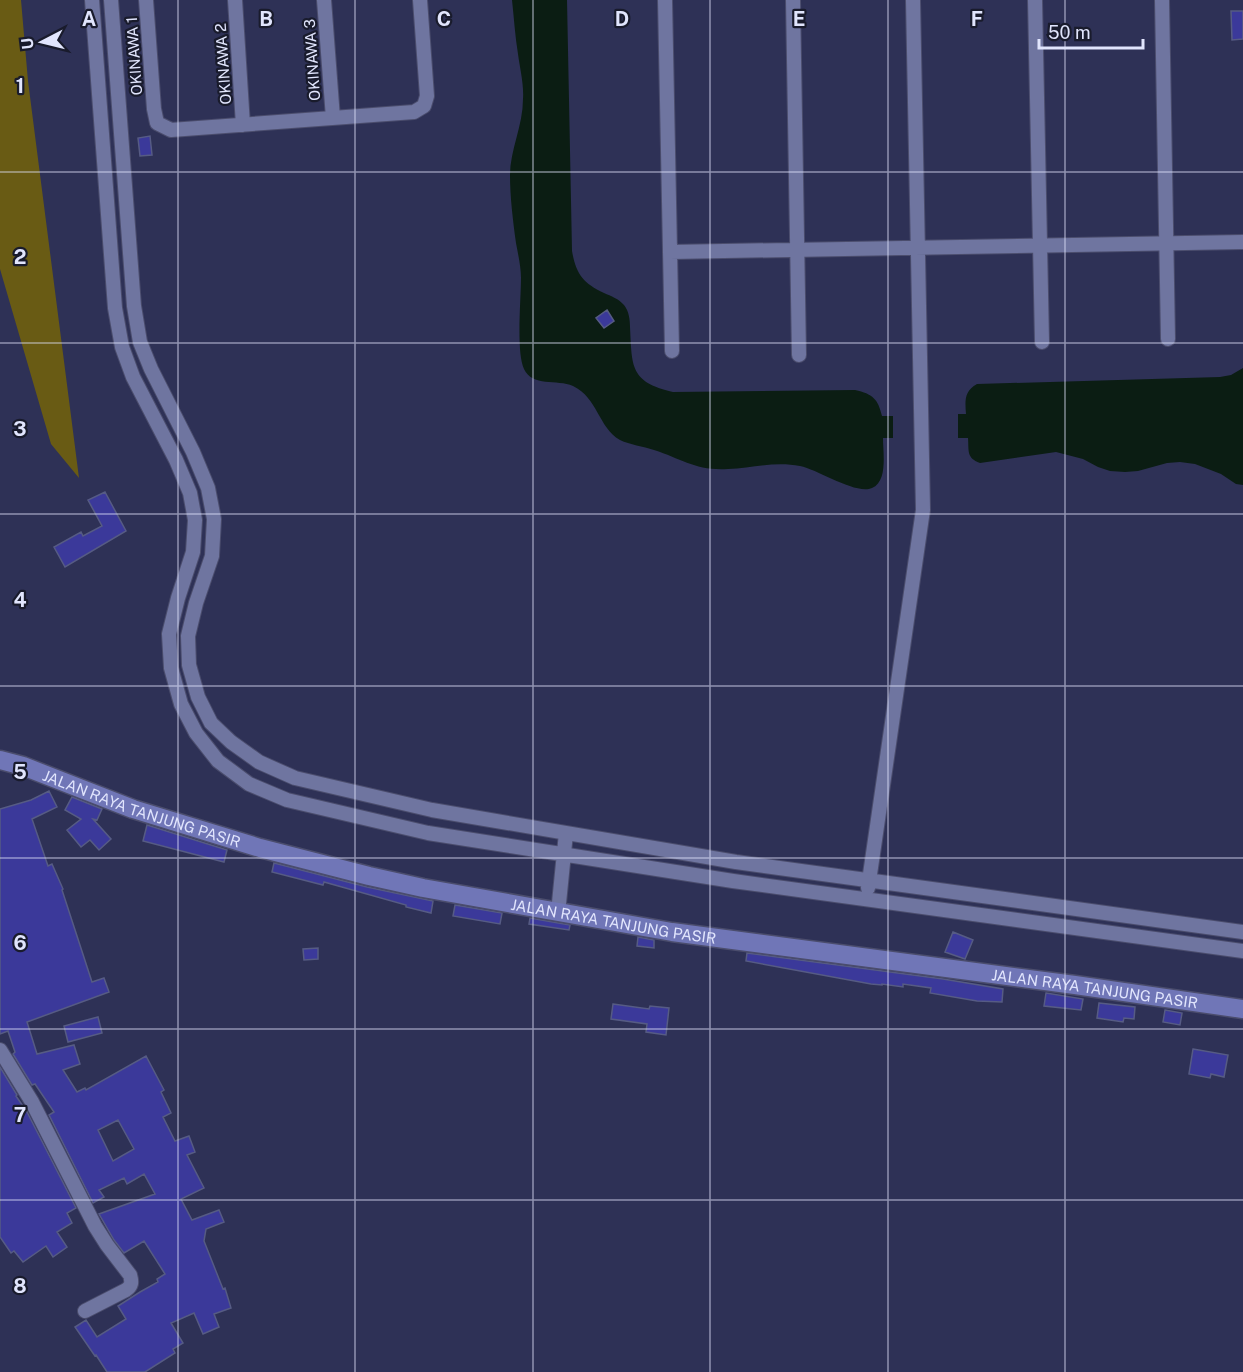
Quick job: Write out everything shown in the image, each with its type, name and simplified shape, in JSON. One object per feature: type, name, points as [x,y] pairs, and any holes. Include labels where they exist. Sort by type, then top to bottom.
[{"type":"street","points":[[92,0],[115,308],[122,347],[134,377],[181,471],[190,493],[195,520],[193,552],[169,634],[171,668],[180,704],[196,733],[218,761],[249,784],[286,800],[428,833],[722,879],[1243,951]]},
{"type":"street","points":[[111,0],[134,306],[140,342],[151,369],[193,452],[208,488],[214,519],[212,556],[196,603],[188,636],[189,665],[198,697],[212,723],[231,742],[259,762],[294,778],[432,810],[736,862],[1243,932]]},
{"type":"street","name":"OKINAWA 1","points":[[146,0],[154,109],[158,123],[171,130],[243,125]]},
{"type":"street","name":"OKINAWA 2","points":[[235,0],[243,125]]},
{"type":"street","name":"OKINAWA 3","points":[[324,0],[333,118]]},
{"type":"street","points":[[243,125],[414,112],[424,106],[427,96],[420,0]]},
{"type":"street","points":[[665,0],[672,351]]},
{"type":"street","points":[[792,0],[799,355]]},
{"type":"street","points":[[866,899],[923,510],[913,0]]},
{"type":"street","points":[[1035,0],[1042,342]]},
{"type":"street","points":[[1162,0],[1168,339]]},
{"type":"street","points":[[670,252],[1243,242]]},
{"type":"street","name":"JALAN RAYA TANJUNG PASIR","points":[[0,760],[33,770],[133,809],[260,848],[395,883],[672,932],[1086,986],[1243,1009]]},
{"type":"street","points":[[558,912],[566,833]]},
{"type":"street","points":[[0,1050],[44,1124],[95,1226],[132,1280],[132,1284],[126,1290],[85,1311]]},
{"type":"shaded area","points":[[0,0],[21,0],[28,81],[79,478],[51,444],[0,269]]},
{"type":"shaded area","points":[[512,0],[567,0],[572,251],[578,272],[582,277],[626,307],[633,363],[641,378],[659,388],[673,392],[855,390],[866,393],[879,405],[882,416],[893,416],[893,438],[883,438],[883,473],[872,488],[857,488],[800,466],[773,464],[717,469],[690,464],[620,440],[607,428],[581,391],[567,384],[539,380],[528,375],[524,369],[520,351],[521,274],[510,183],[512,156],[521,119],[523,93]]},
{"type":"shaded area","points":[[1243,368],[1243,485],[1236,484],[1221,474],[1195,464],[1180,462],[1138,471],[1110,471],[1083,459],[1056,452],[980,463],[970,456],[968,438],[958,438],[958,414],[966,414],[968,393],[977,384],[1220,377],[1231,375]]},
{"type":"building","points":[[1231,11],[1243,11],[1243,39],[1232,40]]},
{"type":"building","points":[[150,136],[152,155],[140,156],[138,138]]},
{"type":"building","points":[[607,310],[614,321],[604,328],[596,318]]},
{"type":"building","points":[[105,492],[126,531],[65,567],[54,547],[81,532],[83,536],[102,526],[88,500]]},
{"type":"building","points":[[49,791],[57,807],[32,819],[48,866],[52,864],[63,889],[92,982],[104,978],[109,992],[27,1022],[37,1054],[74,1045],[80,1064],[63,1070],[77,1092],[85,1088],[86,1090],[146,1056],[164,1090],[161,1092],[171,1113],[163,1117],[175,1141],[189,1136],[195,1152],[187,1155],[204,1188],[181,1199],[192,1220],[219,1210],[224,1222],[206,1229],[204,1241],[223,1289],[225,1288],[231,1308],[214,1314],[219,1327],[203,1334],[194,1313],[171,1323],[183,1343],[173,1349],[175,1353],[145,1372],[107,1372],[75,1327],[86,1320],[97,1337],[126,1319],[118,1306],[158,1282],[157,1279],[165,1274],[144,1241],[124,1253],[99,1214],[155,1194],[144,1174],[127,1184],[124,1178],[99,1190],[104,1197],[93,1203],[49,1115],[54,1112],[35,1084],[32,1085],[13,1054],[15,1052],[8,1031],[0,1034],[0,809],[31,800]],"holes":[[[118,1120],[134,1149],[113,1161],[98,1130]]]},
{"type":"building","points":[[72,797],[102,809],[97,820],[93,819],[111,839],[99,850],[90,840],[81,847],[67,830],[81,819],[65,810]]},
{"type":"building","points":[[147,825],[227,850],[224,862],[143,841]]},
{"type":"building","points":[[274,863],[433,901],[431,913],[324,882],[323,885],[272,872]]},
{"type":"building","points":[[455,905],[502,913],[500,924],[453,916]]},
{"type":"building","points":[[530,918],[570,925],[569,930],[529,924]]},
{"type":"building","points":[[953,932],[973,940],[965,959],[945,952]]},
{"type":"building","points":[[638,937],[654,940],[654,948],[637,946]]},
{"type":"building","points":[[318,948],[318,959],[304,960],[303,949]]},
{"type":"building","points":[[747,953],[1003,989],[1002,1002],[977,1001],[930,993],[931,988],[903,984],[903,987],[871,984],[746,961]]},
{"type":"building","points":[[1046,993],[1083,999],[1081,1010],[1044,1006]]},
{"type":"building","points":[[1099,1003],[1135,1007],[1134,1019],[1124,1018],[1123,1022],[1097,1018]]},
{"type":"building","points":[[613,1004],[649,1009],[650,1006],[669,1008],[666,1035],[646,1032],[647,1024],[611,1019]]},
{"type":"building","points":[[1165,1010],[1182,1013],[1180,1025],[1163,1022]]},
{"type":"building","points":[[98,1017],[102,1033],[68,1042],[64,1026]]},
{"type":"building","points":[[1193,1049],[1228,1055],[1224,1077],[1211,1074],[1210,1078],[1189,1074]]},
{"type":"building","points":[[0,1067],[27,1112],[76,1208],[67,1213],[72,1223],[57,1232],[67,1247],[53,1257],[46,1246],[23,1262],[14,1251],[11,1253],[0,1237]]}]
